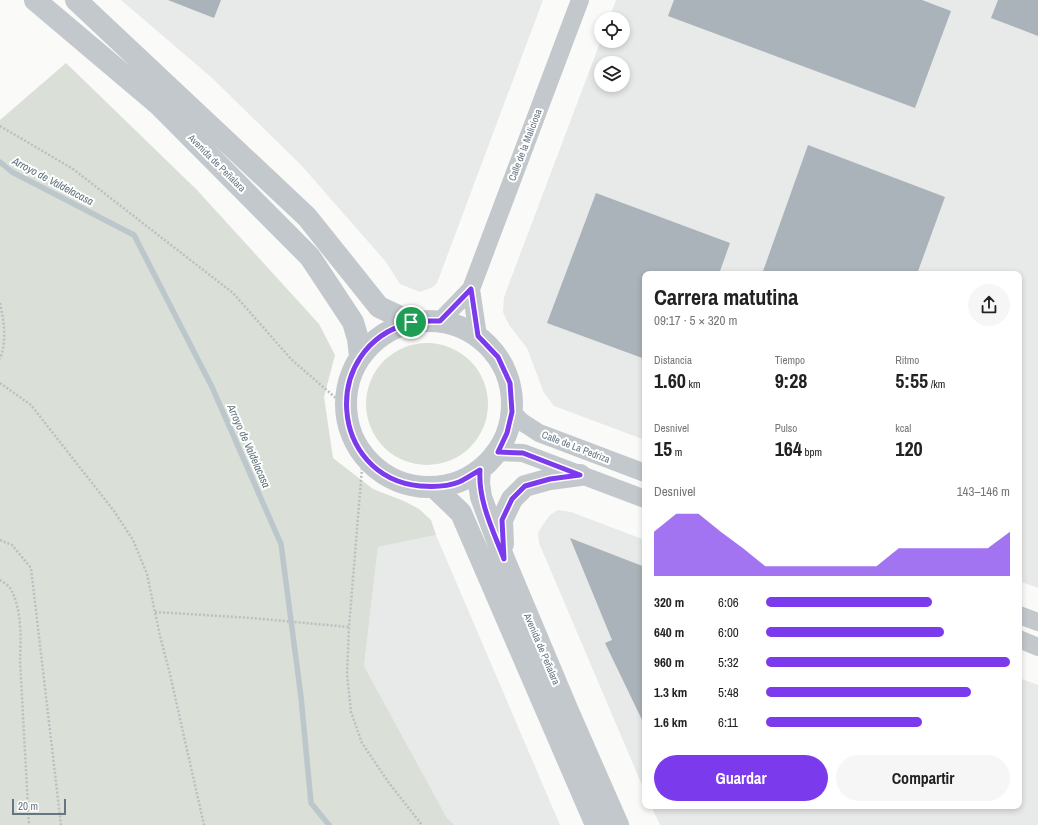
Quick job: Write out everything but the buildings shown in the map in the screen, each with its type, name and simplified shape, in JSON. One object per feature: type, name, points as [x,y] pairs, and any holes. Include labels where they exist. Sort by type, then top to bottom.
[{"type":"street","name":"Avenida de Peñalara","points":[[34,0],[158,104],[310,257],[353,322],[358,339],[360,356]]},
{"type":"street","points":[[76,0],[307,217],[379,307],[411,322]]},
{"type":"street","name":"Calle de la Maliciosa","points":[[440,321],[471,289],[580,0]]},
{"type":"street","name":"Calle de la Maliciosa","points":[[471,289],[478,336]]},
{"type":"street","points":[[440,321],[460,326],[478,336],[498,357],[510,383],[512,412],[507,433],[498,452],[480,470],[458,482],[434,487],[408,485],[383,474],[363,456],[350,433],[345,406],[348,380],[360,356],[374,341],[392,329],[411,322],[440,321]]},
{"type":"street","name":"Calle de La Pedriza","points":[[512,412],[522,422],[539,433],[642,472]]},
{"type":"street","points":[[498,452],[523,453],[642,498]]},
{"type":"street","name":"Avenida de Peñalara","points":[[480,470],[479,483],[481,497],[504,559],[568,712],[618,825]]},
{"type":"street","points":[[504,559],[502,520],[512,499],[525,486],[550,479],[580,475]]},
{"type":"street","name":"Avenida de Peñalara","points":[[434,487],[461,513],[596,825]]},
{"type":"street","points":[[1022,616],[1038,622]]},
{"type":"street","points":[[1022,640],[1038,647]]},
{"type":"path","points":[[0,126],[73,169],[233,293],[291,359],[345,406]]},
{"type":"path","points":[[0,303],[5,329],[3,350],[0,359]]},
{"type":"path","points":[[0,383],[31,405],[114,511],[133,540],[147,574],[204,825]]},
{"type":"path","points":[[363,456],[349,627],[347,674],[351,712],[362,743],[389,783],[422,825]]},
{"type":"path","points":[[0,540],[12,545],[30,568],[62,825]]},
{"type":"path","points":[[0,580],[9,587],[17,605],[21,640],[20,660],[29,825]]},
{"type":"path","points":[[155,612],[251,618],[349,627]]},
{"type":"shaded area","points":[[121,0],[543,0],[437,283],[433,287],[420,292],[400,284],[386,262],[301,165],[211,77]]},
{"type":"shaded area","points":[[616,0],[1038,0],[1038,588],[1022,582],[1022,271],[642,271],[642,439],[554,406],[544,393],[527,348],[509,325],[503,312],[504,297],[594,59],[594,92],[630,92],[630,56],[595,56],[598,48],[630,48],[630,12],[612,12]]},
{"type":"shaded area","points":[[66,63],[197,190],[319,324],[335,355],[324,397],[333,458],[373,489],[404,501],[419,509],[431,520],[436,535],[378,547],[364,666],[447,818],[455,825],[0,825],[0,120]]},
{"type":"shaded area","points":[[427,343],[439,344],[450,348],[461,353],[470,361],[478,370],[483,381],[487,392],[487,416],[483,427],[478,438],[470,447],[461,455],[450,460],[439,464],[427,465],[415,464],[404,460],[393,455],[384,447],[376,438],[371,427],[367,416],[366,404],[367,392],[371,381],[376,370],[384,361],[393,353],[404,348],[415,344]]},
{"type":"shaded area","points":[[558,510],[571,512],[642,539],[642,785],[539,543],[538,533],[550,515]]},
{"type":"shaded area","points":[[436,535],[560,825],[455,825],[447,818],[364,666],[378,547]]},
{"type":"shaded area","points":[[1022,679],[1038,685],[1038,825],[660,825],[652,809],[1022,809]]},
{"type":"waterway","name":"Arroyo de Valdelacasa","points":[[0,162],[12,172],[134,235],[212,387],[281,544],[301,697],[311,803],[329,825]]},
{"type":"route","points":[[471,289],[478,336],[498,357],[510,383],[512,412],[507,433],[498,452],[523,453],[580,475],[550,479],[525,486],[512,499],[502,520],[504,559],[481,497],[479,483],[480,470],[458,482],[434,487],[408,485],[383,474],[363,456],[350,433],[345,406],[348,380],[360,356],[374,341],[392,329],[411,322],[440,321],[471,289]]}]
